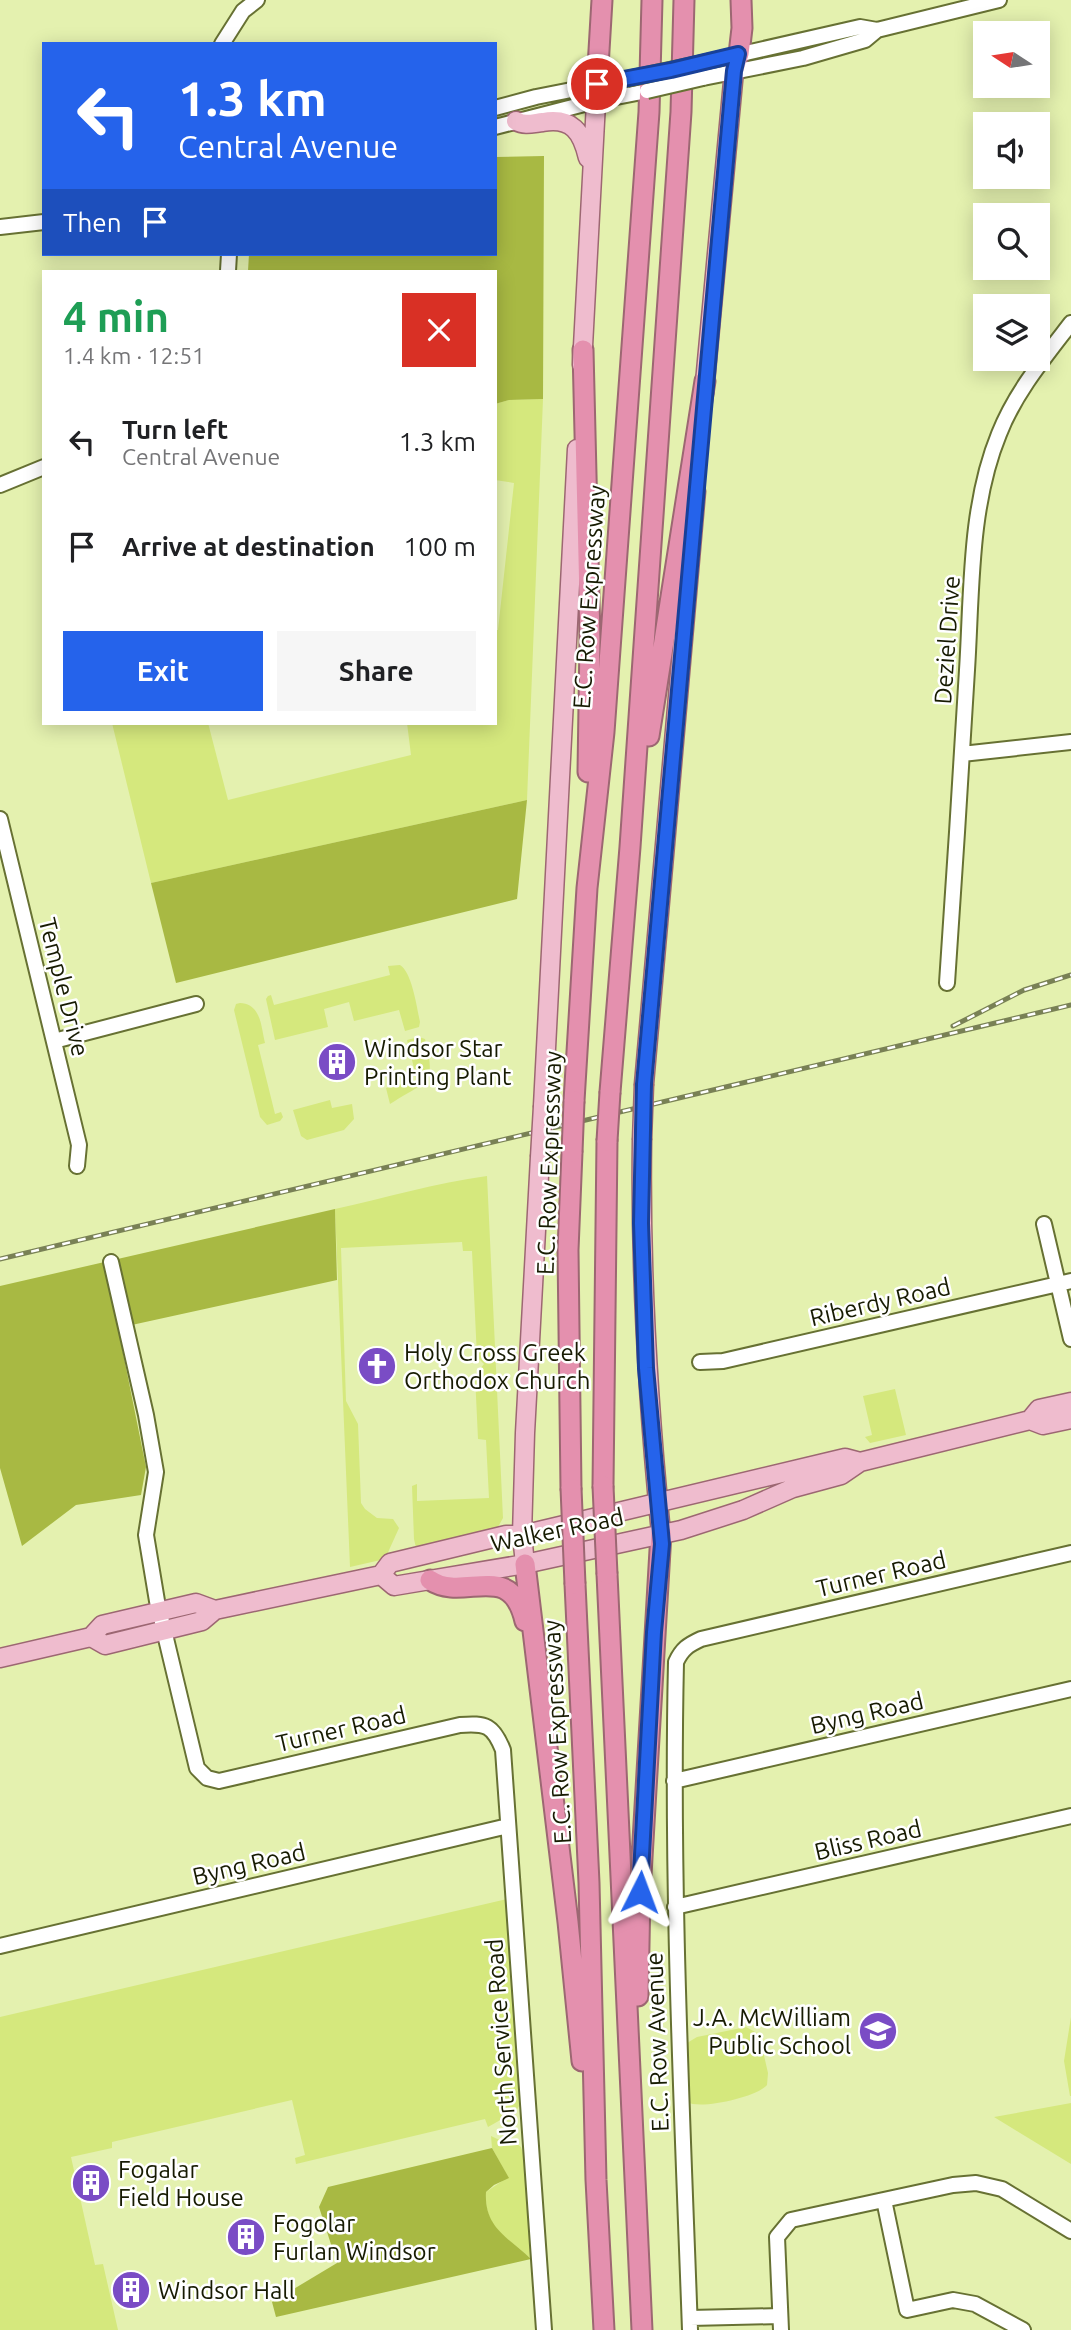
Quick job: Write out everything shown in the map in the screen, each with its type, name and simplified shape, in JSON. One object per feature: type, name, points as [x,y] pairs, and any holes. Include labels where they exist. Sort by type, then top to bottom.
[{"type":"highway","points":[[596,93],[602,0]]},
{"type":"highway","name":"E.C. Row Expressway","points":[[604,2330],[596,2180],[589,1883],[571,1488],[568,1250],[587,888],[607,691],[649,112],[652,0]]},
{"type":"highway","points":[[642,2330],[603,1486],[607,1141],[681,113],[684,0]]},
{"type":"highway","points":[[736,62],[742,28],[741,0]]},
{"type":"highway","points":[[583,350],[590,640],[587,888]]},
{"type":"highway","points":[[630,847],[705,381]]},
{"type":"highway","points":[[633,2127],[640,1892],[661,1533]]},
{"type":"highway","points":[[525,1564],[596,2180]]},
{"type":"highway","points":[[430,1580],[439,1587],[491,1585],[501,1586],[512,1592],[523,1612],[539,1675]]},
{"type":"main road","points":[[661,1533],[646,1368],[641,1223],[644,1084],[705,381],[736,62]]},
{"type":"main road","points":[[525,1564],[522,1535],[524,1433],[596,93]]},
{"type":"main road","points":[[516,121],[523,125],[550,121],[573,126],[584,140],[591,190]]},
{"type":"main road","name":"Walker Road","points":[[1030,1420],[1039,1409],[1071,1402]]},
{"type":"main road","name":"Walker Road","points":[[381,1575],[394,1586],[525,1564],[681,1530],[743,1510],[793,1488],[841,1475],[860,1462],[1030,1420],[1042,1425],[1071,1419]]},
{"type":"main road","name":"Walker Road","points":[[91,1637],[105,1645],[202,1621],[215,1610],[381,1575],[390,1563],[506,1535],[522,1535],[845,1458],[860,1462]]},
{"type":"main road","name":"Walker Road","points":[[0,1658],[91,1637],[102,1625],[195,1603],[215,1610]]},
{"type":"street","points":[[223,42],[243,12],[257,0]]},
{"type":"street","points":[[497,108],[596,93],[627,96],[702,70],[860,27],[877,30],[999,0]]},
{"type":"street","points":[[497,126],[596,93],[627,79],[702,70]]},
{"type":"street","points":[[0,228],[42,222]]},
{"type":"street","name":"Deziel Drive","points":[[947,983],[974,559],[985,478],[1009,411],[1071,323]]},
{"type":"street","points":[[0,485],[42,468]]},
{"type":"street","points":[[962,754],[1071,743]]},
{"type":"street","name":"Temple Drive","points":[[0,819],[79,1145],[77,1166]]},
{"type":"street","points":[[54,1041],[197,1004]]},
{"type":"street","points":[[1044,1224],[1065,1283],[1071,1339]]},
{"type":"street","points":[[111,1262],[146,1415],[156,1472],[146,1535],[164,1631]]},
{"type":"street","name":"Riberdy Road","points":[[700,1362],[723,1362],[1065,1283]]},
{"type":"street","name":"Turner Road","points":[[701,1639],[1071,1553]]},
{"type":"street","name":"Turner Road","points":[[164,1631],[197,1768],[207,1778],[219,1782],[460,1725],[487,1726],[497,1734],[503,1750]]},
{"type":"street","name":"E.C. Row Avenue","points":[[690,2324],[675,1907],[674,1781],[677,1662],[688,1645],[701,1639]]},
{"type":"street","name":"Byng Road","points":[[674,1781],[1071,1689]]},
{"type":"street","name":"North Service Road","points":[[503,1750],[544,2330]]},
{"type":"street","name":"Bliss Road","points":[[675,1907],[1071,1816]]},
{"type":"street","name":"Byng Road","points":[[0,1947],[508,1826]]},
{"type":"street","points":[[690,2324],[780,2323],[777,2236],[792,2220],[953,2185],[976,2183],[1002,2189],[1071,2231]]},
{"type":"street","points":[[884,2200],[907,2309],[953,2300],[975,2304],[1023,2330]]},
{"type":"green space","points":[[544,156],[543,399],[509,400],[497,403],[497,270],[248,270],[249,256],[497,256],[497,157]]},
{"type":"green space","points":[[543,399],[527,800],[151,883],[112,725],[209,725],[228,800],[411,755],[407,725],[497,725],[497,630],[514,483],[497,480],[497,403],[509,400]]},
{"type":"green space","points":[[527,800],[517,899],[176,983],[151,883]]},
{"type":"green space","points":[[400,965],[411,982],[419,1027],[405,1031],[399,1010],[354,1021],[349,1002],[324,1009],[328,1027],[275,1040],[266,999],[268,996],[271,995],[274,1005],[390,975],[388,966]]},
{"type":"green space","points":[[236,1004],[252,1007],[259,1017],[265,1043],[258,1045],[275,1114],[281,1112],[283,1117],[280,1121],[267,1125],[260,1117],[234,1010]]},
{"type":"green space","points":[[419,1037],[425,1039],[429,1074],[420,1085],[390,1104],[386,1088],[417,1080],[407,1040]]},
{"type":"green space","points":[[330,1100],[332,1108],[352,1104],[354,1119],[344,1130],[307,1140],[301,1136],[293,1110]]},
{"type":"green space","points":[[487,1176],[503,1518],[498,1527],[491,1531],[416,1548],[412,1486],[417,1484],[417,1501],[489,1498],[486,1440],[478,1439],[475,1375],[484,1364],[477,1357],[472,1251],[463,1251],[462,1242],[341,1248],[346,1401],[358,1424],[361,1503],[377,1518],[393,1519],[399,1528],[385,1559],[350,1567],[335,1209]]},
{"type":"green space","points":[[335,1209],[337,1280],[118,1328],[146,1467],[141,1495],[76,1505],[22,1546],[0,1468],[0,1286]]},
{"type":"green space","points":[[895,1389],[906,1435],[870,1443],[865,1437],[872,1435],[863,1396]]},
{"type":"green space","points":[[507,1899],[521,2103],[516,2111],[488,2127],[485,2119],[296,2164],[295,2158],[305,2155],[292,2100],[112,2142],[112,2148],[71,2157],[95,2265],[103,2264],[118,2330],[0,2330],[0,2017]]},
{"type":"green space","points":[[1071,2017],[1071,2096],[1070,2096],[1064,2061]]},
{"type":"green space","points":[[746,2027],[760,2038],[768,2073],[767,2085],[752,2094],[728,2101],[704,2104],[687,2102],[687,2043],[697,2037]]},
{"type":"green space","points":[[1071,2103],[1071,2164],[994,2117]]},
{"type":"green space","points":[[491,2136],[508,2144],[514,2142],[521,2147],[524,2156],[531,2259],[499,2231],[489,2215],[486,2192],[508,2177],[492,2148]]},
{"type":"green space","points":[[492,2148],[509,2178],[486,2192],[489,2215],[499,2231],[531,2259],[276,2317],[272,2302],[337,2263],[319,2207],[328,2187]]},
{"type":"railway","points":[[953,1026],[1024,990],[1071,975]]},
{"type":"railway","points":[[0,1259],[1071,1005]]},
{"type":"place","name":"Windsor Star Printing Plant","points":[[337,1062]]},
{"type":"place","name":"Holy Cross Greek Orthodox Church","points":[[377,1366]]},
{"type":"place","name":"J.A. McWilliam Public School","points":[[878,2031]]},
{"type":"place","name":"Fogalar Field House","points":[[91,2183]]},
{"type":"place","name":"Fogolar Furlan Windsor","points":[[246,2237]]},
{"type":"place","name":"Windsor Hall","points":[[131,2290]]},
{"type":"route","points":[[597,84],[738,54],[734,71],[705,381],[644,1084],[641,1223],[646,1368],[662,1544],[654,1632],[640,1892]]}]
